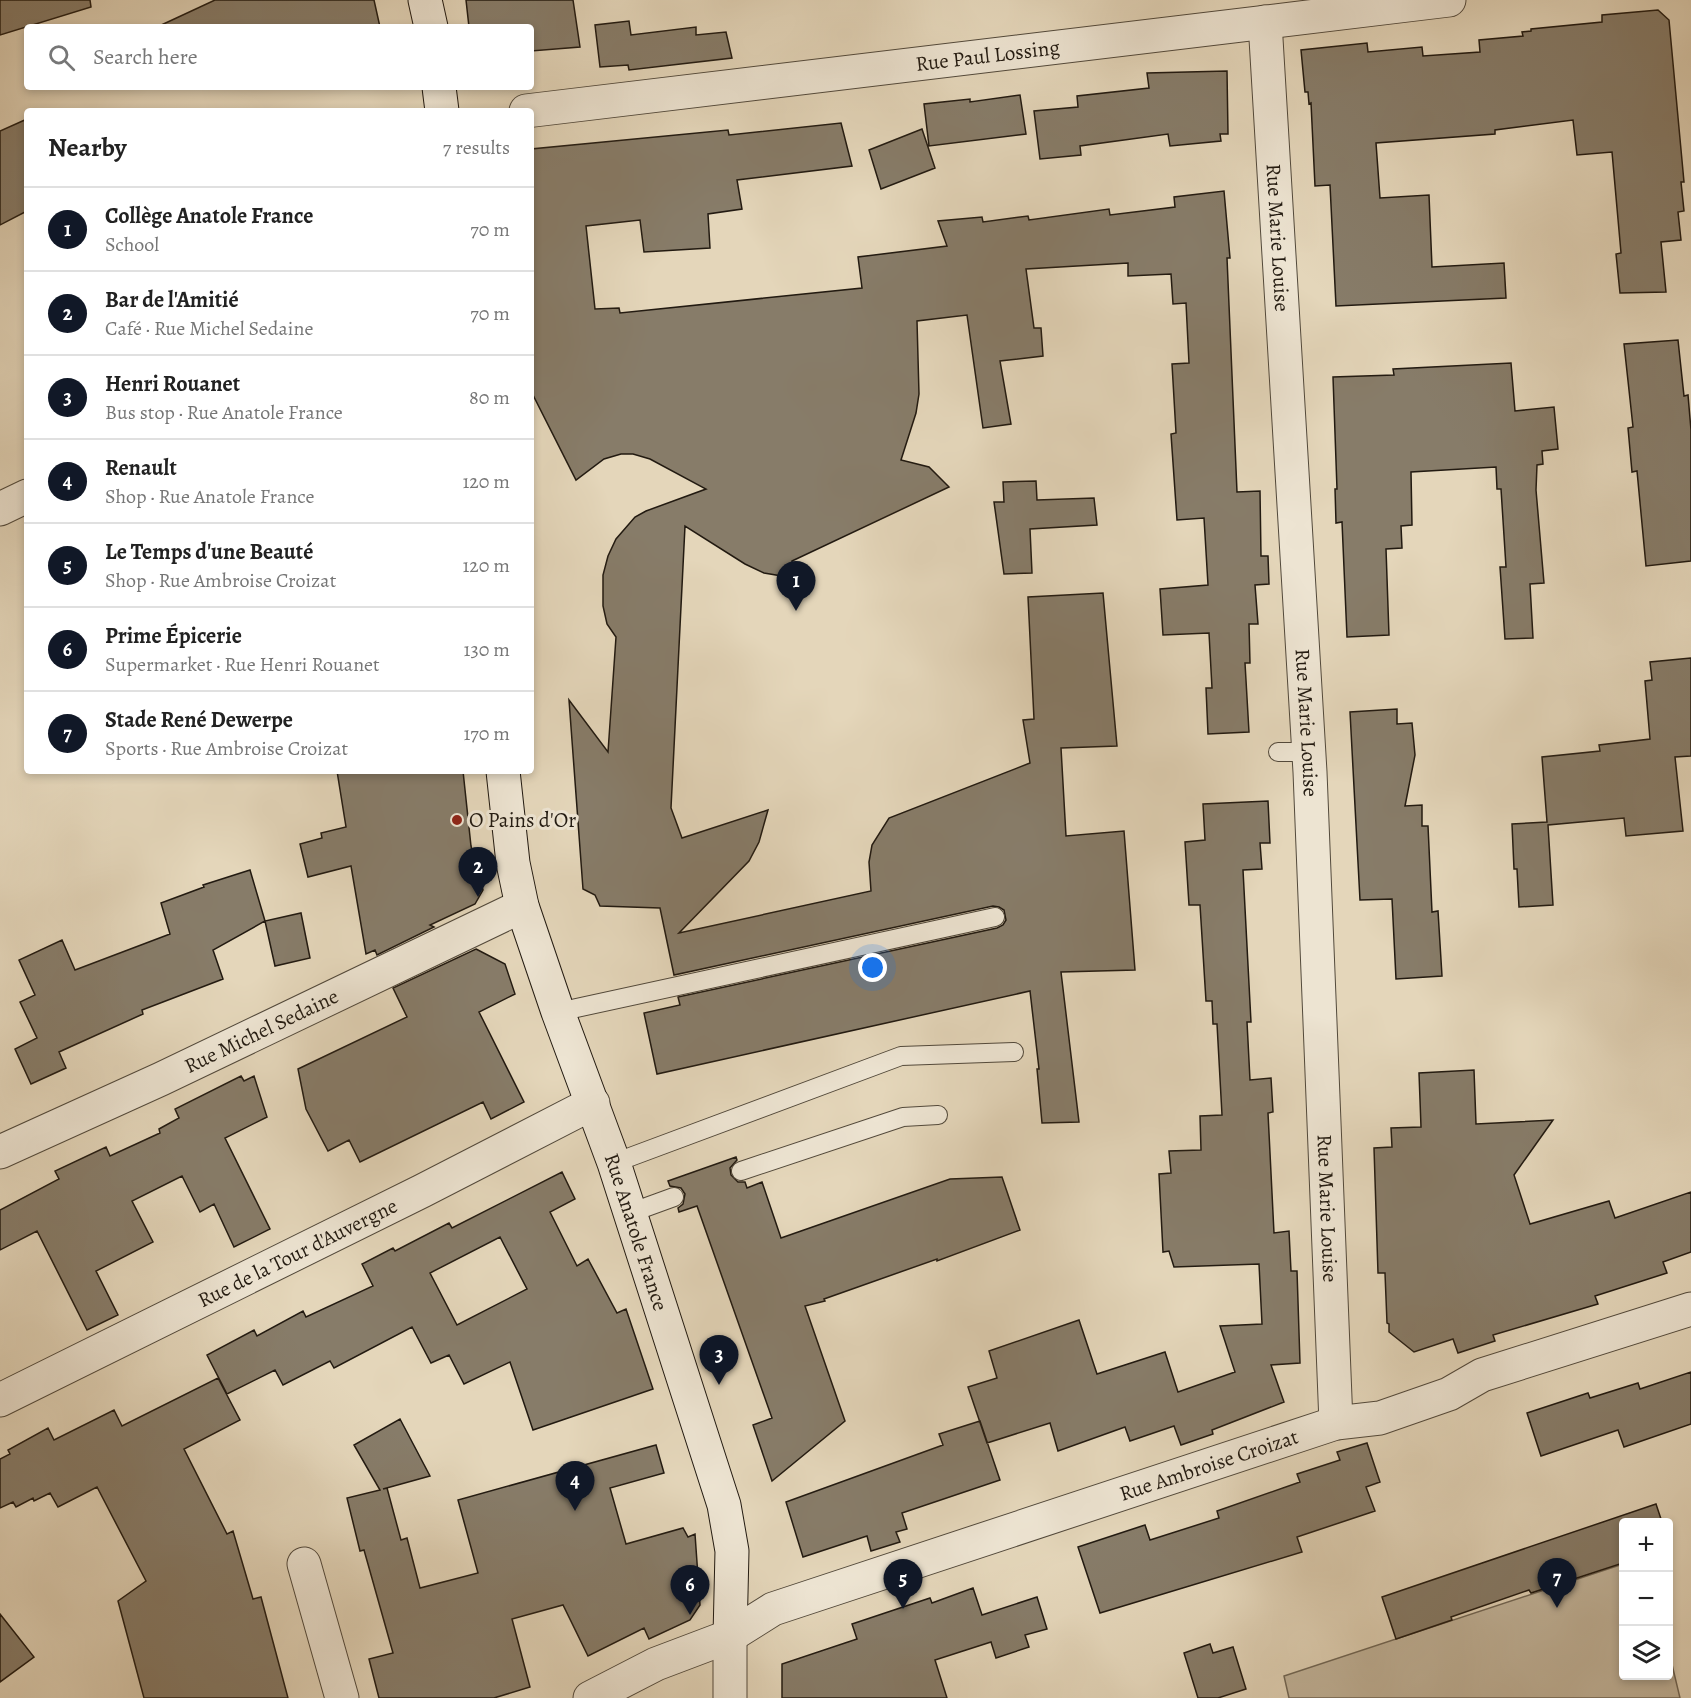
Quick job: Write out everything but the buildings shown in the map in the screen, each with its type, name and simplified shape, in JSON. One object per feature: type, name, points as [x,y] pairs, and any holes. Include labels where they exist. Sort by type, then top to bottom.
[{"type":"street","points":[[425,0],[430,24]]},
{"type":"street","name":"Rue Paul Lossing","points":[[534,110],[1449,0]]},
{"type":"street","name":"Rue Marie Louise","points":[[1265,22],[1293,752],[1336,1423]]},
{"type":"street","points":[[439,90],[442,108]]},
{"type":"street","points":[[0,509],[24,497]]},
{"type":"street","name":"Rue Anatole France","points":[[503,774],[513,863],[522,906],[558,1012],[614,1163],[724,1505],[732,1551],[730,1698]]},
{"type":"street","name":"Rue Michel Sedaine","points":[[0,1152],[162,1079],[522,906]]},
{"type":"street","name":"Rue de la Tour d'Auvergne","points":[[0,1400],[593,1103]]},
{"type":"street","name":"Rue Ambroise Croizat","points":[[590,1698],[656,1664],[730,1636],[773,1609],[1336,1423],[1380,1418],[1449,1394],[1482,1375],[1691,1309]]},
{"type":"street","points":[[304,1564],[342,1698]]},
{"type":"lane","points":[[558,1012],[995,917]]},
{"type":"lane","points":[[614,1163],[901,1056],[1014,1052]]},
{"type":"lane","points":[[741,1172],[903,1117],[938,1115]]},
{"type":"lane","points":[[630,1213],[674,1197]]},
{"type":"shaded area","points":[[1619,1565],[1619,1680],[1673,1680],[1673,1669],[1680,1698],[1289,1698],[1284,1676]]},
{"type":"place","name":"Collège Anatole France","points":[[796,611]]},
{"type":"place","name":"O Pains d'Or","points":[[457,820]]},
{"type":"place","name":"Bar de l'Amitié","points":[[478,897]]},
{"type":"place","name":"Henri Rouanet","points":[[719,1385]]},
{"type":"place","name":"Renault","points":[[575,1511]]},
{"type":"place","name":"Stade René Dewerpe","points":[[1557,1608]]},
{"type":"place","name":"Le Temps d'une Beauté","points":[[903,1609]]},
{"type":"place","name":"Prime Épicerie","points":[[690,1615]]}]
